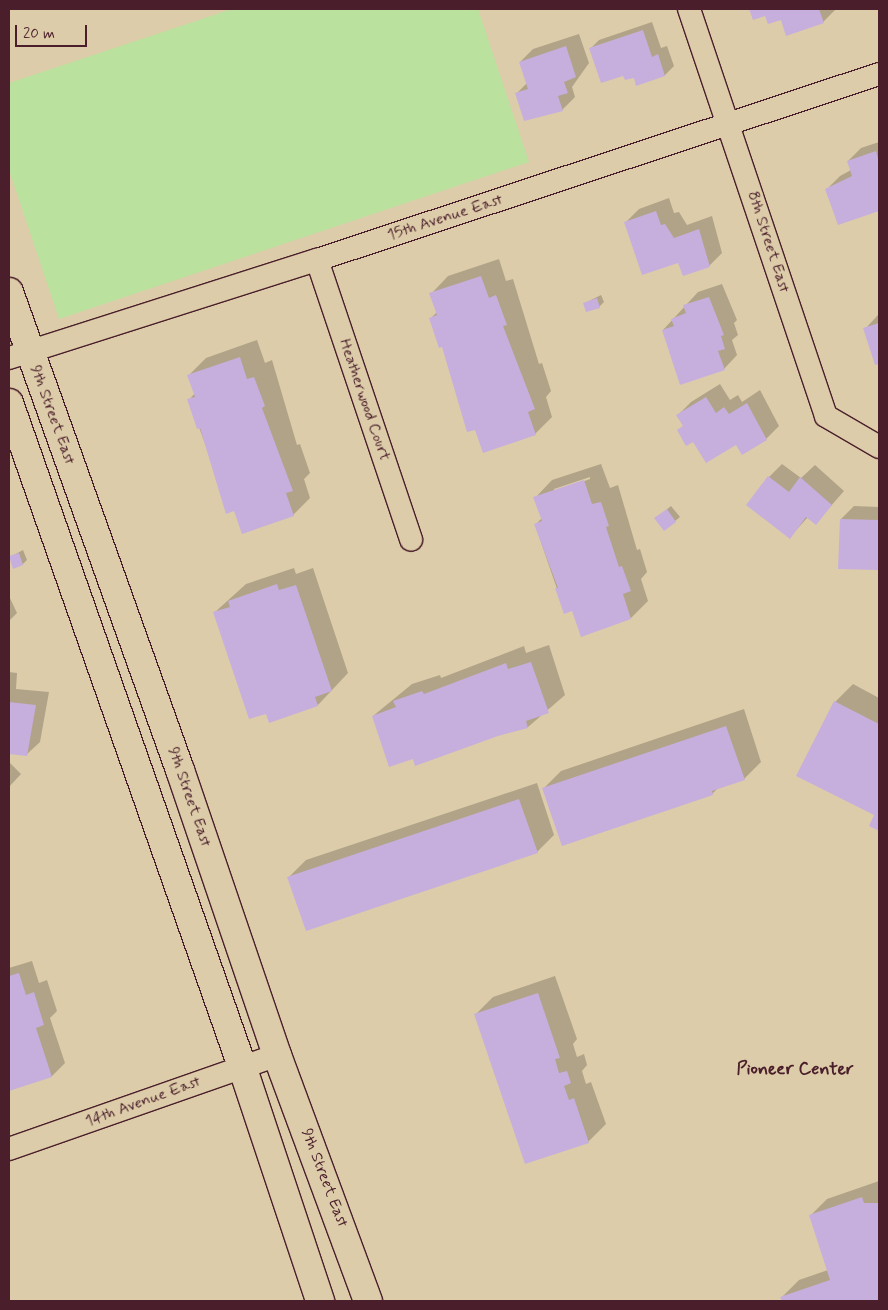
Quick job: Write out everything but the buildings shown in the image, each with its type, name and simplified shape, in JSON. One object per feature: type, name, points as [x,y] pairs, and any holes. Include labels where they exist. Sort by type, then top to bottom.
[{"type":"main road","name":"9th Street East","points":[[9,292],[19,355],[180,770],[277,1055],[368,1301]]},
{"type":"main road","points":[[9,403],[242,1066],[320,1301]]},
{"type":"street","name":"8th Street East","points":[[689,9],[826,416],[879,447]]},
{"type":"street","name":"15th Avenue East","points":[[19,355],[317,260],[879,74]]},
{"type":"street","name":"Heatherwood Court","points":[[317,260],[411,540]]},
{"type":"street","name":"14th Avenue East","points":[[9,1149],[277,1055]]},
{"type":"green space","points":[[232,9],[478,9],[529,162],[59,319],[9,170],[9,83]]},
{"type":"district","name":"Pioneer Center","points":[[795,1069]]}]
